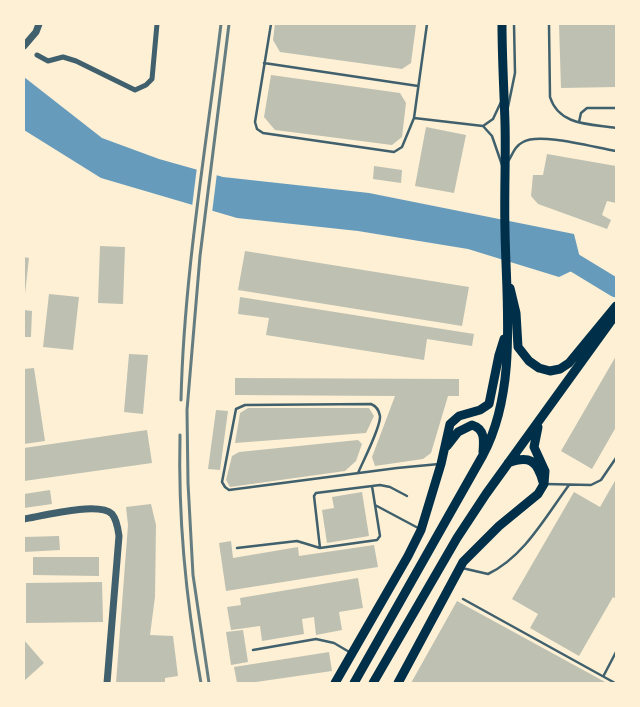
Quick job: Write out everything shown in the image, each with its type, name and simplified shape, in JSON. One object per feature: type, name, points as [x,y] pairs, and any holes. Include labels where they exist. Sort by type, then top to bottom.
[{"type":"main road","points":[[354,683],[483,455],[498,419],[506,370],[508,329],[504,200],[505,124],[500,26]]},
{"type":"main road","points":[[506,266],[516,313],[518,347],[529,361],[539,368],[550,371],[560,369],[569,363],[616,306]]},
{"type":"main road","points":[[373,683],[457,538],[508,463],[616,314]]},
{"type":"main road","points":[[334,683],[408,556],[421,530],[442,464],[450,424],[459,416],[480,410],[489,404],[499,355],[508,329]]},
{"type":"main road","points":[[398,683],[463,562],[498,526],[538,494],[544,484],[545,471],[534,447],[535,435],[541,417]]},
{"type":"main road","points":[[444,452],[458,432],[472,425],[478,427],[482,432],[484,440],[483,455]]},
{"type":"main road","points":[[508,463],[523,458],[530,461],[538,470],[544,484]]},
{"type":"street","points":[[24,46],[36,32],[39,24]]},
{"type":"street","points":[[37,56],[48,60],[63,57],[76,61],[134,90],[152,80],[157,24]]},
{"type":"street","points":[[24,519],[90,508],[106,510],[113,515],[119,536],[107,683]]},
{"type":"lane","points":[[271,24],[255,122],[257,129],[263,133],[394,152],[402,148],[414,118],[427,24]]},
{"type":"lane","points":[[505,124],[515,74],[514,24]]},
{"type":"lane","points":[[549,24],[550,97],[552,105],[564,117],[579,122],[616,128]]},
{"type":"lane","points":[[264,63],[418,86]]},
{"type":"lane","points":[[414,118],[483,126],[491,122],[496,116],[504,94]]},
{"type":"lane","points":[[579,122],[581,113],[587,108],[616,108]]},
{"type":"lane","points":[[483,126],[492,136],[504,171]]},
{"type":"lane","points":[[504,171],[515,148],[525,140],[540,138],[616,152]]},
{"type":"lane","points":[[358,473],[379,423],[376,406],[371,404],[245,405],[236,409],[222,482],[229,490],[442,464]]},
{"type":"lane","points":[[544,484],[591,485],[601,480],[616,458]]},
{"type":"lane","points":[[320,548],[315,494],[384,485],[407,496]]},
{"type":"lane","points":[[460,568],[488,574],[510,561],[537,529],[569,485]]},
{"type":"lane","points":[[237,548],[297,541],[320,548],[377,540],[380,536],[372,486]]},
{"type":"lane","points":[[375,505],[421,530]]},
{"type":"lane","points":[[463,599],[615,683]]},
{"type":"lane","points":[[253,650],[316,639],[334,643],[352,654]]},
{"type":"lane","points":[[604,676],[616,652]]},
{"type":"water","points":[[24,77],[102,138],[159,159],[223,177],[369,193],[574,234],[582,266],[559,277],[468,249],[358,231],[237,218],[101,178],[24,130]]},
{"type":"pier","points":[[197,167],[217,173],[212,213],[192,207]]},
{"type":"building","points":[[275,24],[415,24],[411,63],[402,69],[280,52],[273,40]]},
{"type":"building","points":[[559,24],[616,24],[616,87],[561,88]]},
{"type":"building","points":[[271,75],[400,93],[406,103],[402,137],[392,145],[275,130],[264,117]]},
{"type":"building","points":[[426,127],[466,135],[454,193],[415,186]]},
{"type":"building","points":[[547,154],[616,166],[616,203],[607,201],[602,215],[611,220],[607,229],[538,204],[531,196],[533,175],[543,175]]},
{"type":"building","points":[[374,166],[402,170],[401,183],[373,179]]},
{"type":"building","points":[[100,246],[125,247],[123,304],[98,303]]},
{"type":"building","points":[[245,251],[469,287],[462,326],[238,290]]},
{"type":"building","points":[[24,257],[29,258],[25,294],[24,294]]},
{"type":"building","points":[[49,294],[79,297],[73,350],[43,347]]},
{"type":"building","points":[[240,297],[474,334],[472,346],[427,339],[424,360],[266,335],[269,318],[238,314]]},
{"type":"building","points":[[24,310],[32,311],[31,337],[24,337]]},
{"type":"building","points":[[129,354],[148,355],[143,414],[124,412]]},
{"type":"building","points":[[616,356],[616,427],[592,469],[561,451]]},
{"type":"building","points":[[34,368],[45,441],[24,444],[24,369]]},
{"type":"building","points":[[235,378],[459,379],[459,396],[448,396],[431,453],[423,459],[375,466],[372,457],[395,396],[235,395]]},
{"type":"building","points":[[248,408],[369,408],[374,416],[366,433],[235,443],[240,413]]},
{"type":"building","points":[[216,410],[228,411],[220,470],[208,469]]},
{"type":"building","points":[[147,430],[152,463],[24,481],[24,448]]},
{"type":"building","points":[[358,440],[362,444],[356,461],[345,471],[230,487],[226,480],[232,456],[239,452]]},
{"type":"building","points":[[616,479],[616,599],[613,597],[579,656],[530,628],[538,614],[512,599],[574,492],[600,507]]},
{"type":"building","points":[[50,490],[52,504],[24,508],[24,494]]},
{"type":"building","points":[[362,492],[369,536],[327,543],[322,510],[334,508],[332,497]]},
{"type":"building","points":[[151,504],[156,525],[155,597],[150,635],[173,636],[178,676],[165,678],[165,683],[116,683],[128,525],[126,507]]},
{"type":"building","points":[[59,536],[60,550],[24,552],[24,537]]},
{"type":"building","points":[[231,541],[233,558],[298,547],[299,556],[374,545],[378,567],[226,591],[219,543]]},
{"type":"building","points":[[33,557],[99,557],[99,576],[33,575]]},
{"type":"building","points":[[358,578],[363,608],[339,612],[342,630],[316,635],[314,617],[302,619],[304,634],[262,641],[260,626],[231,630],[227,607],[241,605],[240,598]]},
{"type":"building","points":[[102,582],[103,622],[26,623],[26,583]]},
{"type":"building","points":[[457,601],[607,683],[411,683]]},
{"type":"building","points":[[243,630],[248,662],[231,665],[226,632]]},
{"type":"building","points":[[24,640],[44,663],[24,681]]},
{"type":"building","points":[[329,652],[332,671],[249,683],[237,683],[234,667]]},
{"type":"waterway","points":[[560,254],[616,288]]},
{"type":"railway","points":[[181,400],[186,306],[196,212],[221,24]]},
{"type":"railway","points":[[209,683],[193,575],[188,483],[187,410],[200,256],[229,24]]},
{"type":"railway","points":[[180,435],[180,497],[184,559],[201,683]]}]
